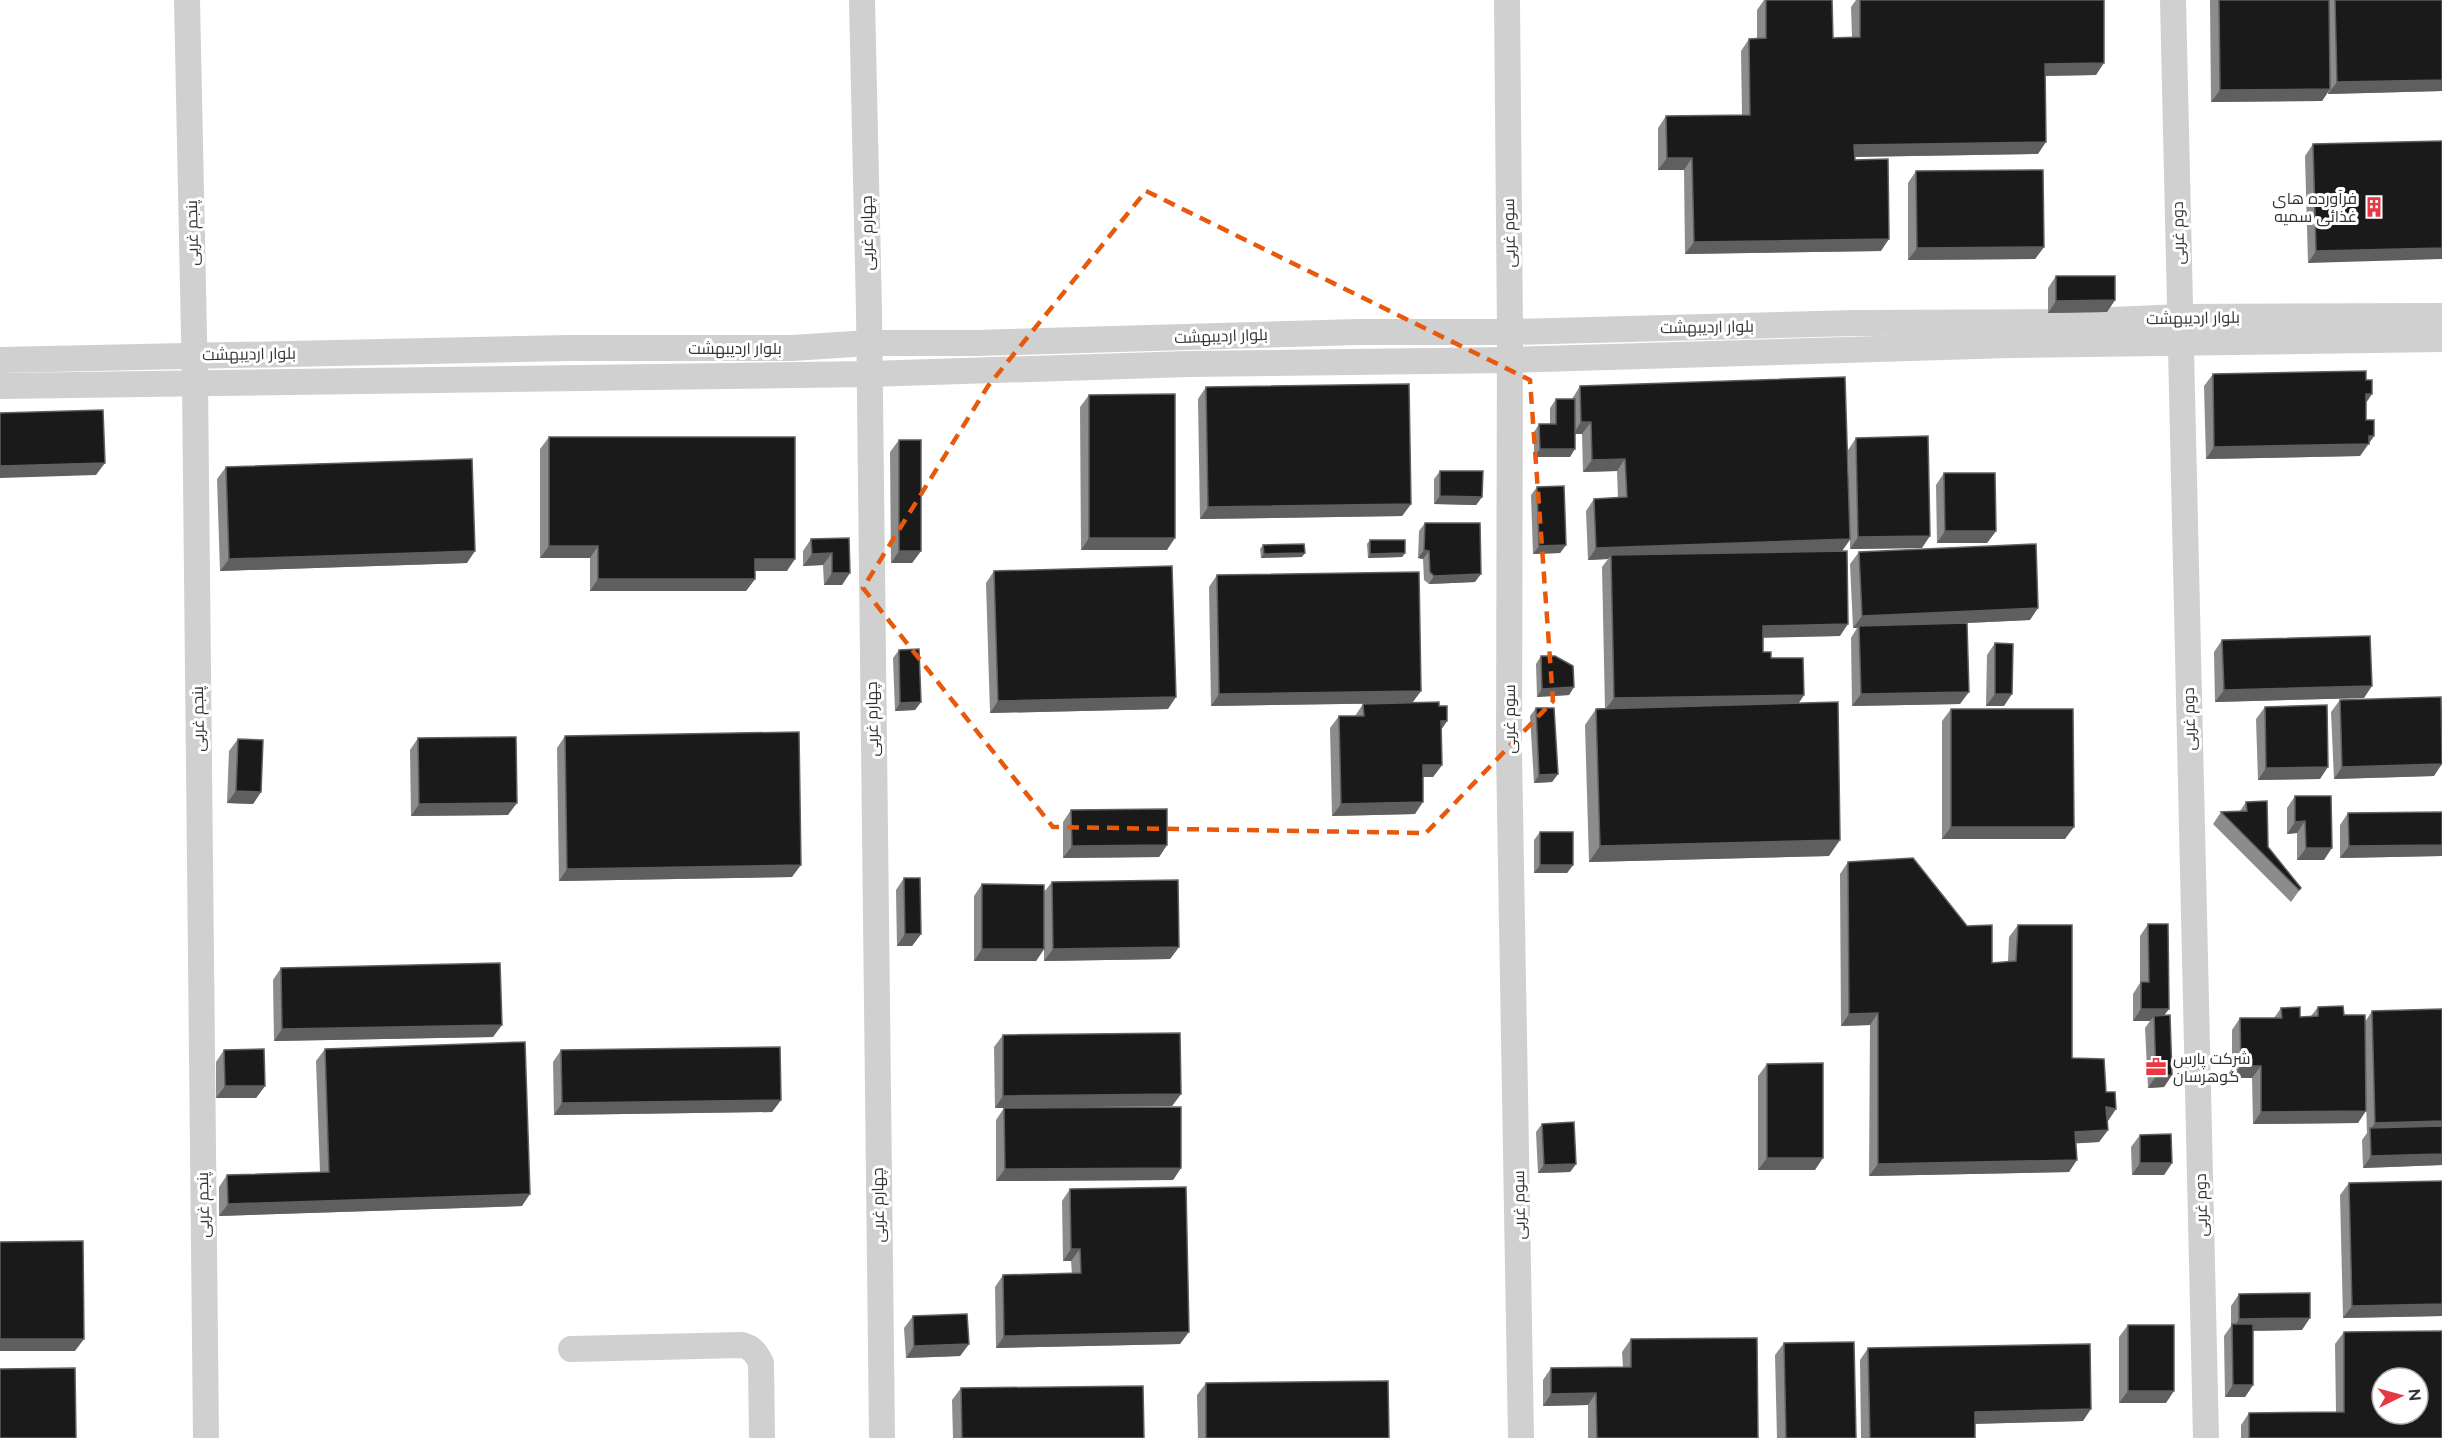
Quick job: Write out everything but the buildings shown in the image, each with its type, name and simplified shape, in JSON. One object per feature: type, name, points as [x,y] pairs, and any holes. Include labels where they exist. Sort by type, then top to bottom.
[{"type":"street","name":"پنجم غربی","points":[[187,0],[195,383],[206,1438]]},
{"type":"street","name":"چهارم غربی","points":[[862,0],[869,343],[882,1438]]},
{"type":"street","name":"سوم غربی","points":[[1507,0],[1510,332],[1509,752],[1521,1438]]},
{"type":"street","name":"دوم غربی","points":[[2173,0],[2206,1438]]},
{"type":"street","name":"بلوار اردیبهشت","points":[[0,360],[568,348],[792,348],[869,343],[977,343],[1358,332],[1510,332],[1855,323],[2068,322],[2180,317],[2442,316]]},
{"type":"street","name":"بلوار اردیبهشت","points":[[0,386],[869,374],[1189,364],[1510,360],[1816,350],[2442,339]]},
{"type":"street","points":[[571,1349],[742,1345],[750,1347],[756,1352],[761,1363],[762,1438]]},
{"type":"highlighted area","points":[[1146,191],[1530,380],[1553,701],[1426,833],[1053,827],[863,588],[988,386]]},
{"type":"place","name":"فرآورده های غذائی سمیه","points":[[2374,207]]},
{"type":"place","name":"شرکت پارس گوهرسان","points":[[2156,1067]]}]
